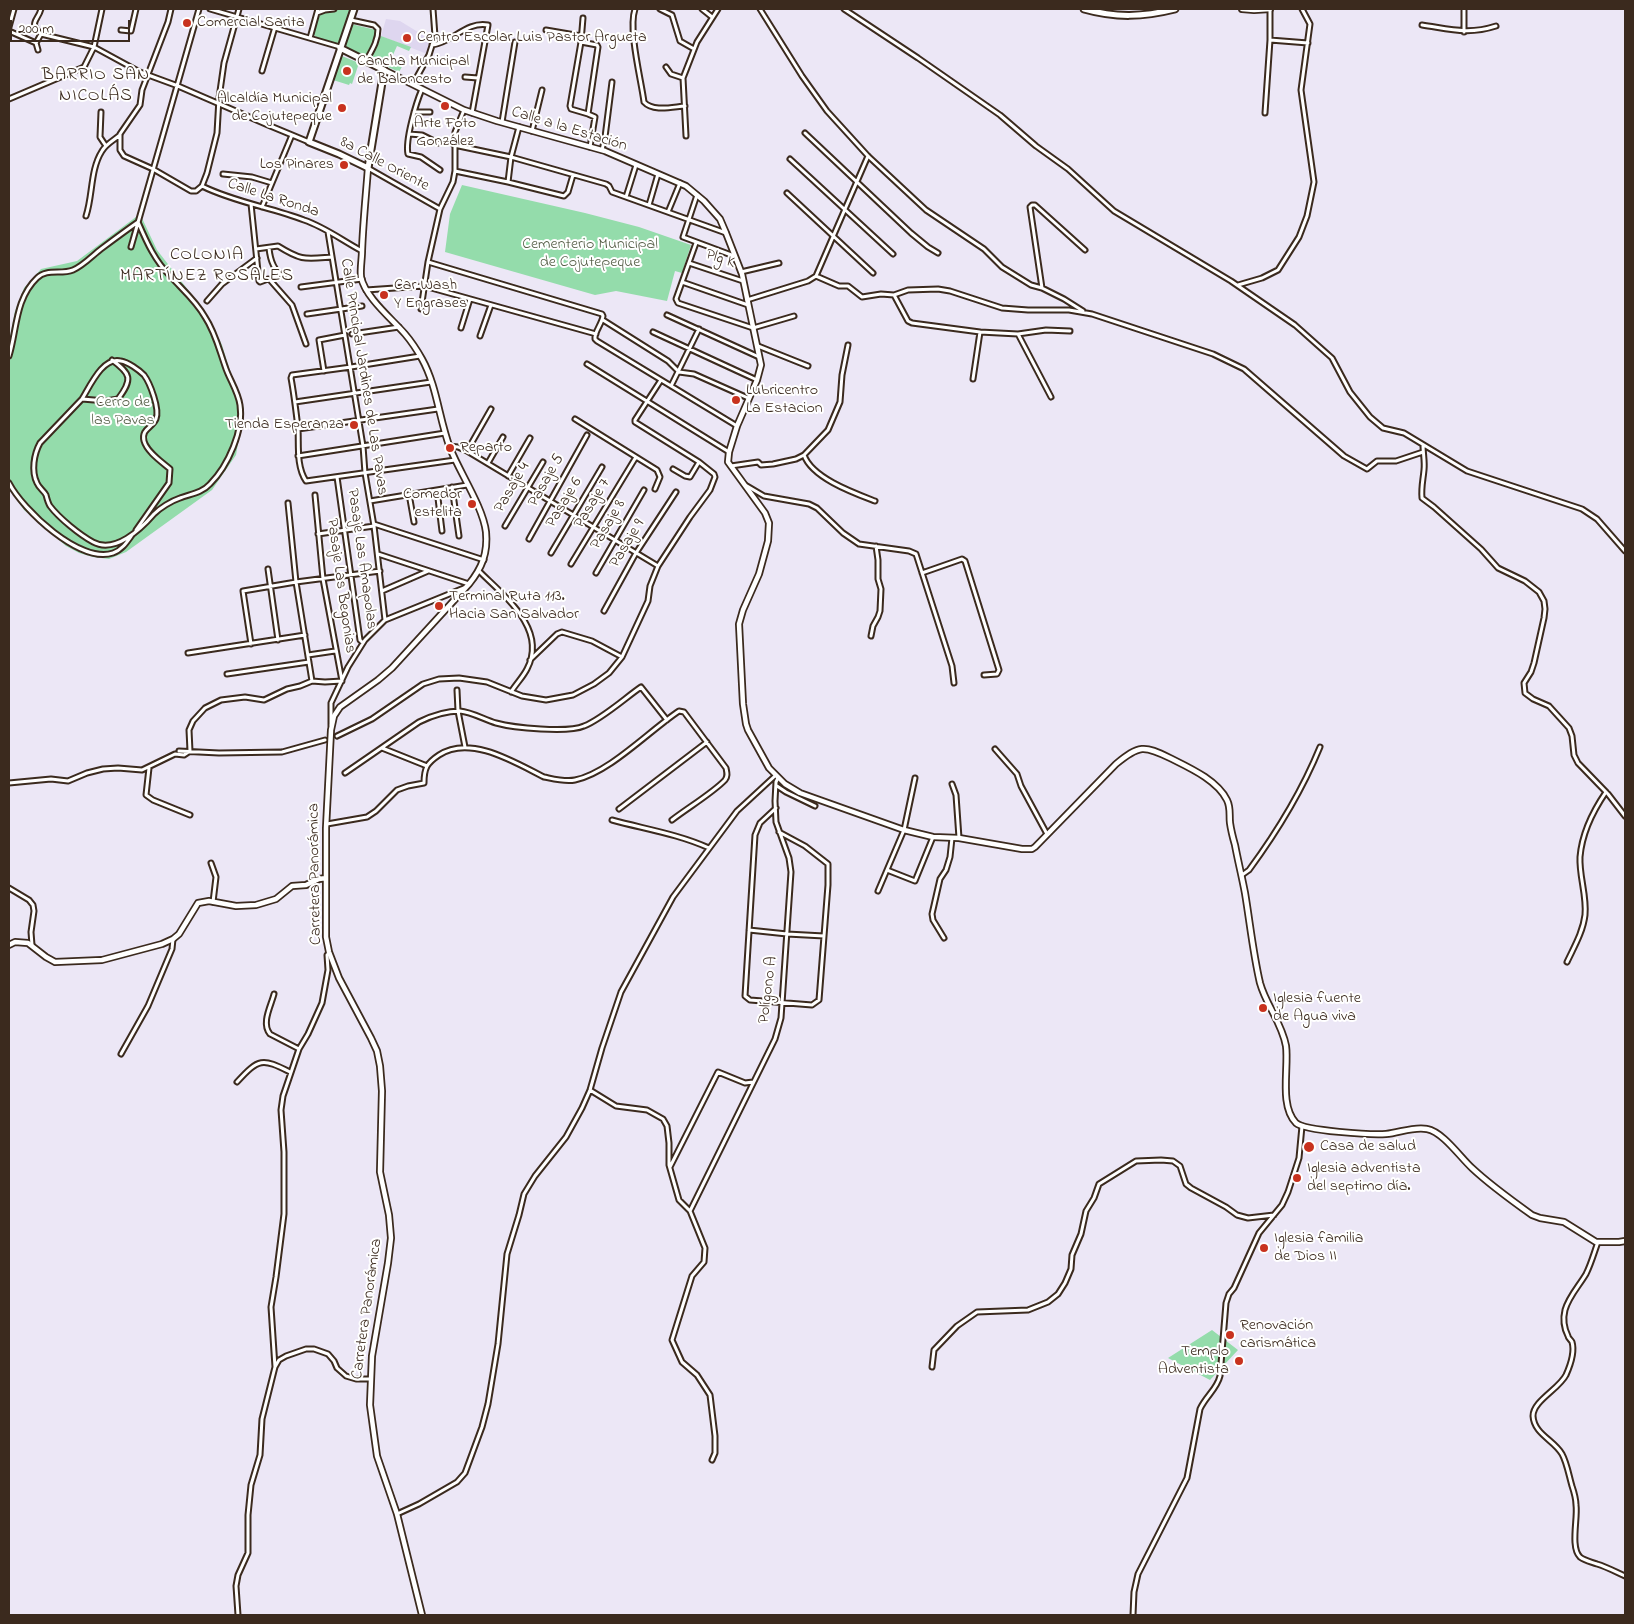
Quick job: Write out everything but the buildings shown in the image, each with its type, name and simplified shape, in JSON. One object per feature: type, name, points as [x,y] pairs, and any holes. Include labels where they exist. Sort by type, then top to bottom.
[{"type":"main road","points":[[309,142],[354,9]]},
{"type":"main road","points":[[1084,9],[1102,13],[1136,16],[1156,14],[1175,9]]},
{"type":"main road","points":[[340,48],[384,70],[368,168]]},
{"type":"main road","name":"8a Calle Oriente","points":[[309,142],[340,154],[368,168]]},
{"type":"street","points":[[9,27],[14,9]]},
{"type":"street","points":[[38,50],[36,43],[41,34],[34,24],[41,9]]},
{"type":"street","points":[[9,98],[84,67],[94,47],[102,9]]},
{"type":"street","points":[[121,30],[131,30],[136,9]]},
{"type":"street","points":[[86,216],[95,168],[106,146],[120,134],[140,105],[142,90],[168,22],[171,9]]},
{"type":"street","points":[[131,247],[199,9]]},
{"type":"street","points":[[210,9],[340,48]]},
{"type":"street","points":[[120,134],[120,150],[124,156],[153,169],[190,191],[196,191],[202,186],[217,132],[224,64],[239,9]]},
{"type":"street","points":[[312,9],[316,14]]},
{"type":"street","points":[[310,38],[318,9]]},
{"type":"street","points":[[316,14],[334,9]]},
{"type":"street","points":[[412,85],[429,55],[432,45],[434,36],[433,9]]},
{"type":"street","points":[[635,9],[632,17],[634,38],[644,102],[648,107],[654,108],[685,106]]},
{"type":"street","points":[[660,9],[672,16],[680,41],[694,49]]},
{"type":"street","points":[[702,9],[712,16]]},
{"type":"street","points":[[686,136],[683,78],[694,49],[712,16],[718,9]]},
{"type":"street","points":[[760,9],[802,76],[828,111],[868,156],[926,210],[984,249],[1002,267],[1031,285],[1042,288],[1064,299],[1083,312]]},
{"type":"street","points":[[844,9],[1000,115],[1036,146],[1068,168],[1114,211],[1237,285],[1295,324],[1332,358],[1350,392],[1370,417],[1383,428],[1404,433],[1467,471],[1582,509],[1597,519],[1625,551]]},
{"type":"street","points":[[1242,9],[1270,9],[1270,40],[1264,113]]},
{"type":"street","points":[[1237,285],[1262,278],[1278,270],[1299,237],[1307,216],[1314,182],[1301,90],[1310,24],[1302,9]]},
{"type":"street","points":[[1464,9],[1464,32]]},
{"type":"street","points":[[583,18],[570,106],[571,109],[595,116],[590,147]]},
{"type":"street","points":[[350,20],[374,25],[378,29],[378,36],[366,61]]},
{"type":"street","points":[[432,45],[441,43],[472,26],[488,25],[472,113]]},
{"type":"street","points":[[1422,25],[1464,32],[1481,31],[1496,26]]},
{"type":"street","points":[[262,70],[275,27]]},
{"type":"street","points":[[546,30],[581,36]]},
{"type":"street","points":[[9,31],[36,43]]},
{"type":"street","name":"8a Calle Oriente","points":[[41,34],[94,47],[148,75],[309,142]]},
{"type":"street","points":[[1270,40],[1308,43]]},
{"type":"street","points":[[502,122],[515,42]]},
{"type":"street","points":[[580,42],[597,45],[598,47],[588,114]]},
{"type":"street","points":[[666,67],[671,74],[683,78]]},
{"type":"street","name":"Calle a la Estación","points":[[384,70],[464,110],[602,150],[680,182],[697,195],[720,219],[741,272],[761,365],[757,380],[736,426],[729,452],[728,462],[730,466]]},
{"type":"street","points":[[466,77],[478,78]]},
{"type":"street","points":[[602,150],[612,82]]},
{"type":"street","points":[[422,89],[407,139],[408,154],[420,158],[440,170]]},
{"type":"street","points":[[532,131],[542,90]]},
{"type":"street","points":[[421,309],[428,262],[440,209],[453,182],[455,171],[455,132],[464,110]]},
{"type":"street","points":[[101,112],[100,137],[106,146]]},
{"type":"street","points":[[414,112],[430,112]]},
{"type":"street","points":[[507,182],[519,127]]},
{"type":"street","points":[[805,133],[928,248],[938,253]]},
{"type":"street","points":[[409,134],[422,135],[438,143]]},
{"type":"street","points":[[262,207],[292,135]]},
{"type":"street","points":[[454,145],[511,157],[608,185],[612,192],[726,234]]},
{"type":"street","points":[[682,282],[748,303],[808,281],[816,276],[868,156]]},
{"type":"street","points":[[790,158],[893,254]]},
{"type":"street","points":[[626,197],[636,164]]},
{"type":"street","points":[[318,534],[374,525],[484,560],[486,542],[480,512],[449,446],[431,382],[420,356],[407,336],[366,290],[362,279],[362,251],[368,168]]},
{"type":"street","name":"8a Calle Oriente","points":[[368,168],[440,209]]},
{"type":"street","points":[[455,171],[564,196],[568,192],[573,175]]},
{"type":"street","points":[[649,205],[659,173]]},
{"type":"street","points":[[223,174],[252,177],[272,183]]},
{"type":"street","points":[[668,212],[680,182]]},
{"type":"street","name":"Calle La Ronda","points":[[202,186],[217,193],[307,220],[362,251]]},
{"type":"street","points":[[787,193],[874,273]]},
{"type":"street","points":[[697,195],[683,237],[735,257]]},
{"type":"street","points":[[251,204],[259,281],[270,280],[292,305],[306,344]]},
{"type":"street","points":[[1042,288],[1030,208],[1032,205],[1035,205],[1085,250]]},
{"type":"street","points":[[9,483],[32,514],[49,529],[70,543],[92,553],[100,554],[114,553],[126,544],[133,534],[169,483],[170,469],[146,446],[143,439],[146,429],[157,417],[156,404],[152,392],[143,375],[127,363],[120,360],[112,360],[99,371],[82,398],[40,443],[36,450],[34,466],[37,484],[46,494],[49,504],[63,519],[94,543],[101,545],[115,544],[133,534],[157,512],[178,498],[201,491],[210,484],[233,448],[240,418],[240,404],[227,373],[215,334],[194,300],[158,263],[149,249],[138,222]]},
{"type":"street","points":[[9,356],[13,344],[18,312],[28,289],[37,278],[51,272],[73,270],[138,222]]},
{"type":"street","name":"Calle Principal Jardines de Las Pavas","points":[[328,232],[363,446],[365,474],[378,554],[385,620]]},
{"type":"street","points":[[696,243],[676,299],[678,303],[753,328],[794,316]]},
{"type":"street","points":[[256,249],[278,246],[300,258],[332,257]]},
{"type":"street","points":[[269,248],[273,265],[278,273],[283,276]]},
{"type":"street","points":[[208,302],[222,284],[257,258]]},
{"type":"street","points":[[428,262],[600,313],[604,316],[594,338],[597,341],[736,426]]},
{"type":"street","name":"Plg K","points":[[689,263],[743,281]]},
{"type":"street","points":[[741,272],[779,263]]},
{"type":"street","points":[[816,276],[839,286],[848,286],[862,297],[881,294],[894,296],[908,290],[938,289],[1002,308],[1083,312],[1213,354],[1244,369],[1337,450],[1362,467],[1367,469],[1377,461],[1396,461],[1423,452]]},
{"type":"street","points":[[301,287],[362,279]]},
{"type":"street","points":[[366,290],[424,286],[596,334]]},
{"type":"street","points":[[894,296],[908,321],[912,323],[980,332],[1018,334],[1046,330],[1070,331]]},
{"type":"street","points":[[461,328],[470,299]]},
{"type":"street","points":[[480,336],[491,305]]},
{"type":"street","points":[[308,314],[362,306]]},
{"type":"street","points":[[667,315],[760,357]]},
{"type":"street","points":[[603,320],[668,361],[679,372],[694,374],[748,398]]},
{"type":"street","points":[[352,334],[399,327]]},
{"type":"street","points":[[671,386],[699,329]]},
{"type":"street","points":[[653,332],[757,380]]},
{"type":"street","points":[[972,379],[980,332]]},
{"type":"street","points":[[1018,334],[1051,397]]},
{"type":"street","points":[[324,371],[318,340],[345,335]]},
{"type":"street","points":[[848,345],[842,375],[840,402],[835,416],[828,430],[804,455],[796,459],[773,464],[761,465],[758,462],[730,466],[768,518],[768,541],[759,574],[740,618],[743,704],[748,730],[769,768],[777,777],[800,793],[904,830],[933,836],[1027,849],[1035,847],[1130,752],[1148,749],[1160,753],[1198,773],[1224,795],[1229,805],[1260,984],[1285,1041],[1288,1107],[1295,1122],[1302,1126],[1320,1130],[1378,1134],[1420,1128],[1430,1129],[1438,1134],[1473,1169],[1532,1214],[1540,1218],[1564,1222],[1591,1240],[1598,1242],[1619,1242],[1625,1240]]},
{"type":"street","points":[[758,346],[808,366]]},
{"type":"street","points":[[420,356],[292,375],[298,429],[298,456],[303,477],[306,481],[455,460]]},
{"type":"street","points":[[82,398],[106,401],[118,399],[128,383],[128,375],[126,371],[112,360]]},
{"type":"street","points":[[587,364],[729,452]]},
{"type":"street","points":[[337,736],[372,719],[423,684],[439,679],[459,678],[486,682],[522,696],[546,700],[573,695],[594,684],[609,673],[622,657],[648,601],[650,586],[658,566],[710,490],[715,477],[714,474],[699,462],[637,424],[635,420],[661,380]]},
{"type":"street","points":[[295,402],[431,382]]},
{"type":"street","points":[[298,429],[438,408]]},
{"type":"street","points":[[467,452],[491,409]]},
{"type":"street","points":[[575,419],[657,470],[660,478],[655,489]]},
{"type":"street","points":[[298,456],[446,433]]},
{"type":"street","name":"Pasaje 5","points":[[529,539],[587,435]]},
{"type":"street","points":[[488,464],[503,437]]},
{"type":"street","points":[[508,476],[530,438]]},
{"type":"street","points":[[1422,444],[1424,471],[1421,479],[1422,498],[1481,549],[1498,568],[1525,581],[1539,592],[1544,601],[1544,618],[1534,663],[1524,683],[1524,693],[1533,700],[1549,706],[1569,728],[1574,755],[1578,763],[1606,792],[1625,816]]},
{"type":"street","points":[[449,446],[458,447],[488,464],[658,566]]},
{"type":"street","points":[[804,455],[812,469],[851,491],[875,501]]},
{"type":"street","name":"Pasaje 7","points":[[572,564],[636,457]]},
{"type":"street","name":"Pasaje 4","points":[[506,526],[543,462]]},
{"type":"street","points":[[673,469],[690,477],[699,462]]},
{"type":"street","name":"Pasaje 6","points":[[551,552],[602,467]]},
{"type":"street","name":"Pasaje Las Amapolas","points":[[338,477],[350,575],[360,640],[363,643]]},
{"type":"street","points":[[370,501],[467,484]]},
{"type":"street","points":[[744,485],[764,496],[809,504],[817,508],[858,544],[916,554],[952,666],[954,683]]},
{"type":"street","points":[[452,487],[459,536]]},
{"type":"street","points":[[437,490],[442,531]]},
{"type":"street","name":"Pasaje 8","points":[[596,573],[644,490]]},
{"type":"street","name":"Pasaje 9","points":[[604,611],[636,553],[676,492]]},
{"type":"street","points":[[410,494],[414,522]]},
{"type":"street","name":"Pasaje Las Begonias","points":[[315,495],[323,579],[342,681]]},
{"type":"street","points":[[288,503],[296,582],[312,681]]},
{"type":"street","points":[[871,636],[873,626],[880,611],[881,589],[878,579],[876,546]]},
{"type":"street","points":[[378,554],[469,584]]},
{"type":"street","points":[[922,573],[962,559],[965,561],[999,670],[997,674],[984,674]]},
{"type":"street","name":"Carretera Panorámica","points":[[422,1615],[397,1514],[377,1456],[370,1405],[372,1356],[391,1238],[389,1215],[380,1172],[382,1091],[380,1066],[372,1038],[339,978],[329,952],[326,937],[326,824],[330,730],[334,716],[340,707],[392,668],[469,584],[479,571],[484,560]]},
{"type":"street","points":[[268,569],[278,640]]},
{"type":"street","points":[[251,644],[243,591],[380,571]]},
{"type":"street","points":[[382,591],[428,571]]},
{"type":"street","points":[[479,571],[526,621],[531,634],[533,649],[530,660],[527,668],[511,692]]},
{"type":"street","points":[[330,730],[331,703],[348,666],[363,643],[385,620],[464,588]]},
{"type":"street","points":[[530,660],[557,634],[562,632],[592,641],[622,657]]},
{"type":"street","points":[[188,653],[305,635]]},
{"type":"street","points":[[308,655],[335,651]]},
{"type":"street","points":[[227,674],[309,662]]},
{"type":"street","points":[[190,751],[190,730],[193,721],[205,708],[221,700],[245,697],[268,700],[287,689],[312,681],[342,681]]},
{"type":"street","points":[[345,773],[419,722],[437,715],[458,711],[514,727],[583,727],[641,687],[667,720]]},
{"type":"street","points":[[456,690],[465,747]]},
{"type":"street","points":[[326,824],[367,817],[397,790],[424,783],[424,770],[434,758],[445,751],[465,747],[496,754],[544,777],[574,781],[592,775],[608,765],[679,711],[684,712],[707,742],[726,768],[727,774],[725,779],[672,820]]},
{"type":"street","points":[[179,751],[219,753],[282,752],[324,740]]},
{"type":"street","points":[[619,809],[707,742]]},
{"type":"street","points":[[1242,875],[1249,870],[1286,816],[1309,773],[1320,747]]},
{"type":"street","points":[[382,748],[427,766]]},
{"type":"street","points":[[994,749],[1017,774],[1020,786],[1047,834]]},
{"type":"street","points":[[9,783],[52,779],[68,781],[103,769],[142,770],[175,754],[184,755],[190,751]]},
{"type":"street","points":[[148,768],[146,795],[153,800],[190,815]]},
{"type":"street","points":[[397,1514],[419,1504],[457,1482],[465,1473],[482,1427],[488,1404],[498,1344],[507,1254],[524,1194],[535,1176],[566,1137],[590,1090],[621,992],[673,897],[737,811],[777,777]]},
{"type":"street","name":"Polígono A","points":[[690,1211],[775,1039],[781,1018],[791,872],[789,858],[776,822],[777,777]]},
{"type":"street","points":[[878,892],[904,830],[915,778]]},
{"type":"street","points":[[952,784],[956,795],[958,838]]},
{"type":"street","points":[[776,785],[815,806]]},
{"type":"street","points":[[1567,962],[1579,936],[1585,914],[1580,857],[1586,829],[1595,809],[1606,792]]},
{"type":"street","points":[[776,808],[760,823],[756,835],[745,996],[750,1000],[812,1005],[819,1000],[828,864],[804,846],[779,832]]},
{"type":"street","points":[[612,820],[666,833],[709,848]]},
{"type":"street","points":[[887,870],[915,881],[933,836]]},
{"type":"street","points":[[944,938],[933,920],[932,914],[940,879],[946,870],[950,857],[952,838]]},
{"type":"street","points":[[211,863],[216,877],[213,902]]},
{"type":"street","points":[[9,945],[12,942],[28,943],[46,957],[59,963],[102,960],[162,944],[173,939],[179,934],[198,902],[204,901],[236,906],[256,905],[276,899],[292,886],[306,885],[326,878]]},
{"type":"street","points":[[9,888],[29,900],[33,905],[32,946]]},
{"type":"street","points":[[749,930],[824,936]]},
{"type":"street","points":[[122,1054],[148,1006],[172,949],[173,939]]},
{"type":"street","points":[[275,1367],[271,1307],[284,1214],[284,1152],[281,1110],[290,1072],[299,1049],[322,1003],[328,970],[327,955],[329,952]]},
{"type":"street","points":[[274,994],[266,1024],[267,1030],[270,1034],[299,1049]]},
{"type":"street","points":[[237,1082],[250,1068],[263,1061],[290,1072]]},
{"type":"street","points":[[670,1167],[718,1072],[745,1083],[754,1082]]},
{"type":"street","points":[[590,1090],[616,1106],[647,1110],[663,1119],[667,1126],[670,1143],[670,1167],[679,1200],[690,1211],[705,1248],[704,1262],[692,1276],[672,1340],[682,1362],[697,1375],[710,1395],[714,1436],[712,1460]]},
{"type":"street","points":[[1133,1615],[1138,1574],[1187,1478],[1200,1409],[1218,1384],[1226,1303],[1229,1294],[1234,1288],[1260,1233],[1288,1192],[1299,1158],[1302,1126]]},
{"type":"street","points":[[932,1367],[934,1350],[957,1326],[977,1312],[1028,1310],[1048,1302],[1058,1294],[1065,1283],[1086,1211],[1094,1198],[1099,1184],[1136,1161],[1145,1159],[1174,1161],[1180,1166],[1186,1184],[1237,1215],[1248,1218],[1274,1215]]},
{"type":"street","points":[[1598,1242],[1586,1274],[1569,1298],[1565,1311],[1564,1322],[1567,1335],[1572,1342],[1572,1357],[1566,1376],[1556,1388],[1539,1402],[1535,1407],[1533,1415],[1542,1434],[1562,1453],[1565,1461],[1576,1504],[1576,1549],[1580,1556],[1588,1561],[1625,1576]]},
{"type":"street","points":[[238,1615],[236,1586],[238,1575],[248,1554],[248,1516],[251,1486],[260,1454],[262,1419],[275,1367],[279,1360],[286,1356],[306,1349],[314,1349],[328,1354],[337,1368],[346,1376],[356,1379],[370,1379]]},
{"type":"shaded area","name":"Centro Escolar Luis Pastor Argueta","points":[[386,19],[400,21],[431,40],[427,54],[381,36]]},
{"type":"green space","points":[[351,9],[340,43],[324,41],[311,32],[320,15],[327,11]]},
{"type":"green space","points":[[351,24],[376,30],[373,44],[365,56],[345,49],[344,43]]},
{"type":"green space","points":[[381,36],[411,47],[409,51],[397,46],[392,57],[404,63],[399,72],[371,59]]},
{"type":"green space","name":"Cancha Municipal de Baloncesto","points":[[342,56],[359,63],[352,84],[350,83],[349,85],[333,80]]},
{"type":"green space","name":"Cementerio Municipal de Cojutepeque","points":[[462,185],[639,227],[691,245],[682,273],[675,271],[667,301],[616,291],[595,295],[445,252],[450,214]]},
{"type":"green space","name":"Cerro de las Pavas","points":[[140,214],[157,250],[206,313],[222,345],[244,409],[236,455],[212,490],[126,552],[109,559],[79,553],[66,546],[24,510],[9,489],[9,342],[15,311],[24,288],[41,269],[77,261]]},
{"type":"green space","points":[[1212,1330],[1238,1350],[1210,1380],[1168,1358]]},
{"type":"place","name":"Comercial Sarita","points":[[187,23]]},
{"type":"place","name":"Centro Escolar Luis Pastor Argueta","points":[[407,38]]},
{"type":"place","name":"Cancha Municipal de Baloncesto","points":[[347,71]]},
{"type":"place","name":"Arte Foto González","points":[[445,106]]},
{"type":"place","name":"Alcaldía Municipal de Cojutepeque","points":[[342,108]]},
{"type":"place","name":"Los Pinares","points":[[344,165]]},
{"type":"place","name":"Car Wash Y Engrases","points":[[384,295]]},
{"type":"place","name":"Lubricentro La Estacion","points":[[736,400]]},
{"type":"place","name":"Tienda Esperanza","points":[[354,425]]},
{"type":"place","name":"Reparto","points":[[450,448]]},
{"type":"place","name":"Comedor estelita","points":[[472,504]]},
{"type":"place","name":"Terminal Ruta 113. Hacia San Salvador","points":[[439,606]]},
{"type":"place","name":"Iglesia fuente de Agua viva","points":[[1263,1008]]},
{"type":"place","name":"Casa de salud","points":[[1309,1147]]},
{"type":"place","name":"Iglesia adventista del septimo día.","points":[[1297,1178]]},
{"type":"place","name":"Iglesia familia de Dios II","points":[[1264,1248]]},
{"type":"place","name":"Renovación carismática","points":[[1230,1335]]},
{"type":"place","name":"Templo Adventista","points":[[1239,1361]]},
{"type":"district","name":"BARRIO SAN NICOLÁS","points":[[96,86]]},
{"type":"district","name":"COLONIA MARTÍNEZ ROSALES","points":[[207,266]]}]
